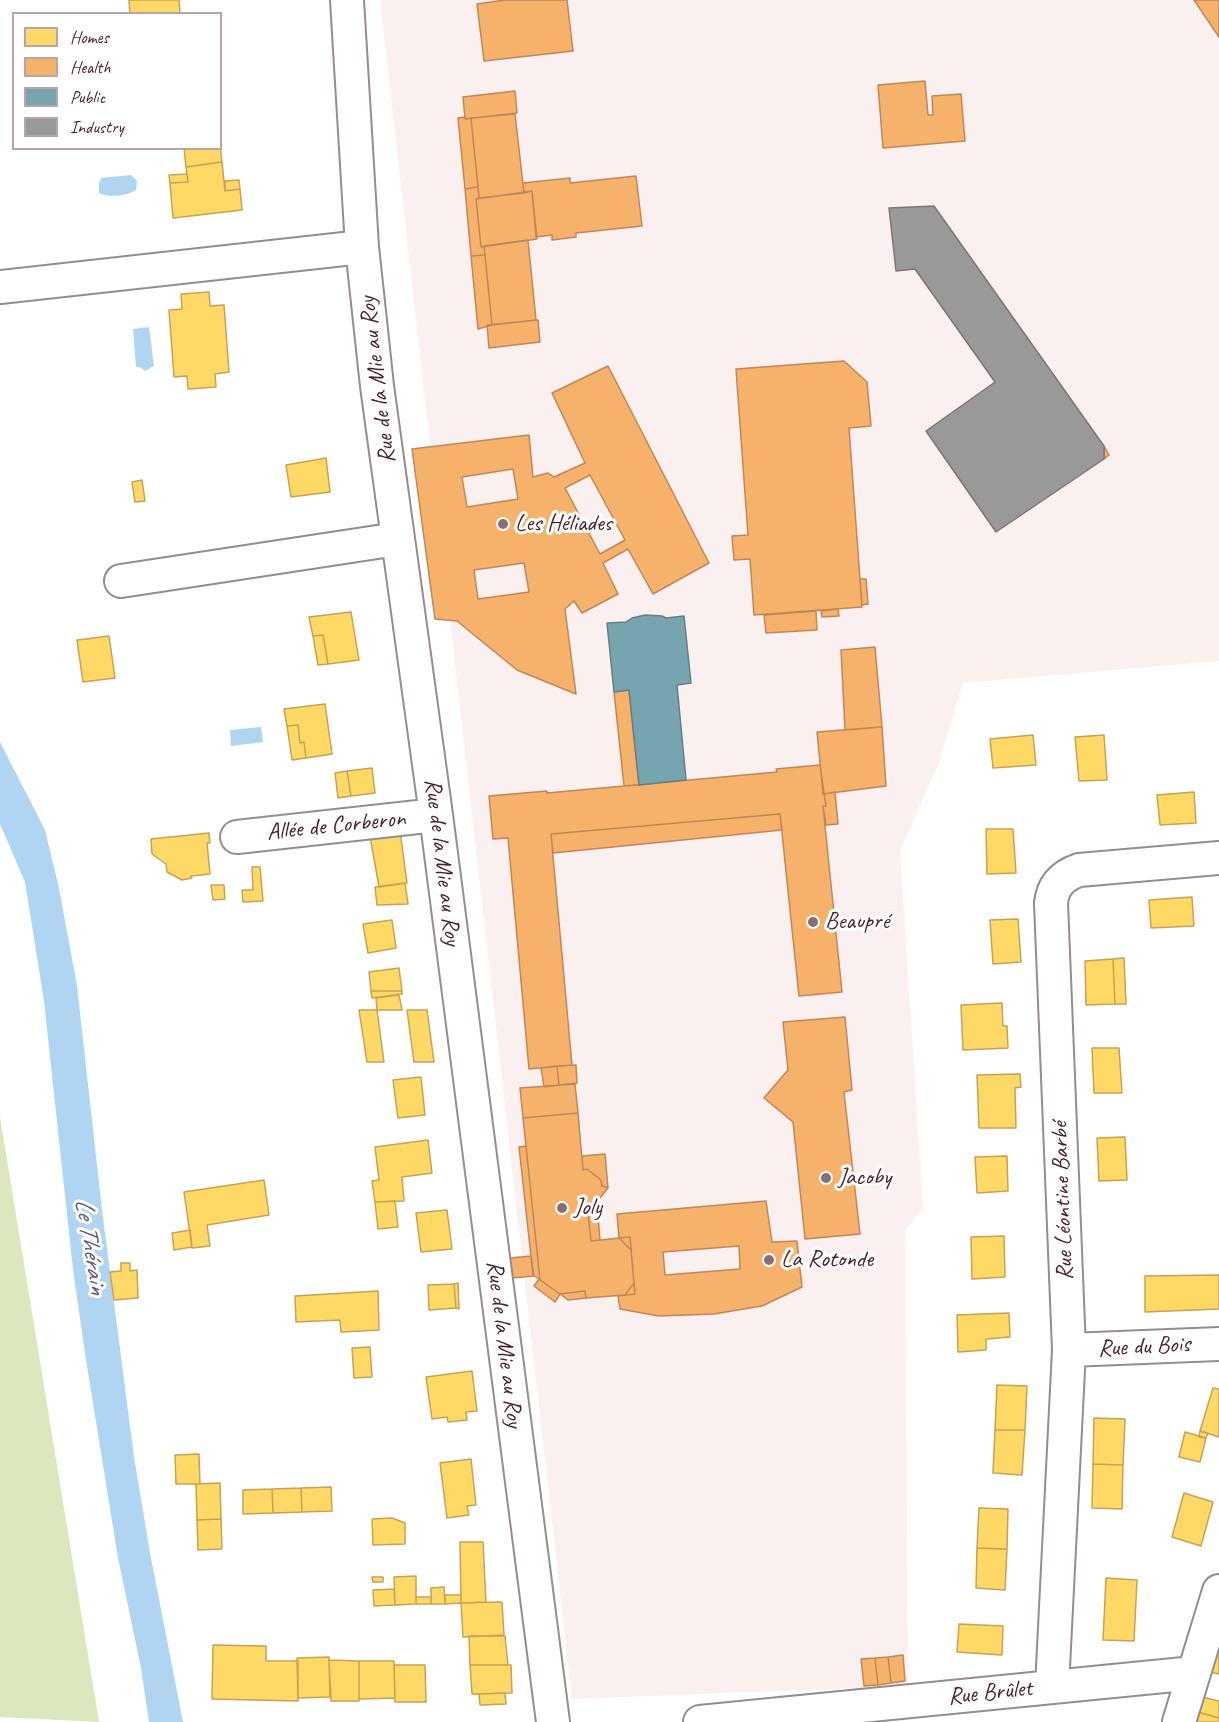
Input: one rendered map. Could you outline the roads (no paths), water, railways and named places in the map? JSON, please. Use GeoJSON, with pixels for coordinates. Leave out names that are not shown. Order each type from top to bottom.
{"type":"FeatureCollection","features":[{"type":"Feature","properties":{"kind":"street","name":"Rue de la Mie au Roy"},"geometry":{"type":"LineString","coordinates":[[347,0],[362,247],[377,386],[436,815],[553,1722]]}},
{"type":"Feature","properties":{"kind":"street"},"geometry":{"type":"LineString","coordinates":[[0,287],[362,247]]}},
{"type":"Feature","properties":{"kind":"street"},"geometry":{"type":"LineString","coordinates":[[121,581],[397,539]]}},
{"type":"Feature","properties":{"kind":"street","name":"Allée de Corberon"},"geometry":{"type":"LineString","coordinates":[[237,837],[436,815]]}},
{"type":"Feature","properties":{"kind":"street","name":"Rue Léontine Barbé"},"geometry":{"type":"LineString","coordinates":[[1052,1687],[1069,1350],[1052,895],[1056,885],[1062,879],[1079,870],[1219,858]]}},
{"type":"Feature","properties":{"kind":"street","name":"Rue du Bois"},"geometry":{"type":"LineString","coordinates":[[1069,1350],[1219,1344]]}},
{"type":"Feature","properties":{"kind":"street"},"geometry":{"type":"LineString","coordinates":[[1179,1722],[1219,1591]]}},
{"type":"Feature","properties":{"kind":"street","name":"Rue Brûlet"},"geometry":{"type":"LineString","coordinates":[[700,1722],[1194,1673]]}},
{"type":"Feature","properties":{"kind":"water"},"geometry":{"type":"Polygon","coordinates":[[[131,175],[137,181],[136,190],[118,196],[99,193],[101,178],[131,175]]]}},
{"type":"Feature","properties":{"kind":"water"},"geometry":{"type":"Polygon","coordinates":[[[149,327],[154,366],[145,371],[136,367],[133,329],[149,327]]]}},
{"type":"Feature","properties":{"kind":"water"},"geometry":{"type":"Polygon","coordinates":[[[261,727],[263,742],[231,746],[230,730],[261,727]]]}},
{"type":"Feature","properties":{"kind":"water","name":"Le Thérain"},"geometry":{"type":"Polygon","coordinates":[[[0,742],[45,830],[59,888],[77,986],[102,1210],[134,1457],[183,1722],[149,1722],[141,1668],[118,1558],[73,1270],[44,1001],[25,882],[0,824],[0,742]]]}},
{"type":"Feature","properties":{"kind":"place","name":"Les Héliades"},"geometry":{"type":"Point","coordinates":[503,524]}},
{"type":"Feature","properties":{"kind":"place","name":"Beaupré"},"geometry":{"type":"Point","coordinates":[813,922]}},
{"type":"Feature","properties":{"kind":"place","name":"Jacoby"},"geometry":{"type":"Point","coordinates":[826,1178]}},
{"type":"Feature","properties":{"kind":"place","name":"Joly"},"geometry":{"type":"Point","coordinates":[562,1208]}},
{"type":"Feature","properties":{"kind":"place","name":"La Rotonde"},"geometry":{"type":"Point","coordinates":[769,1260]}}]}
